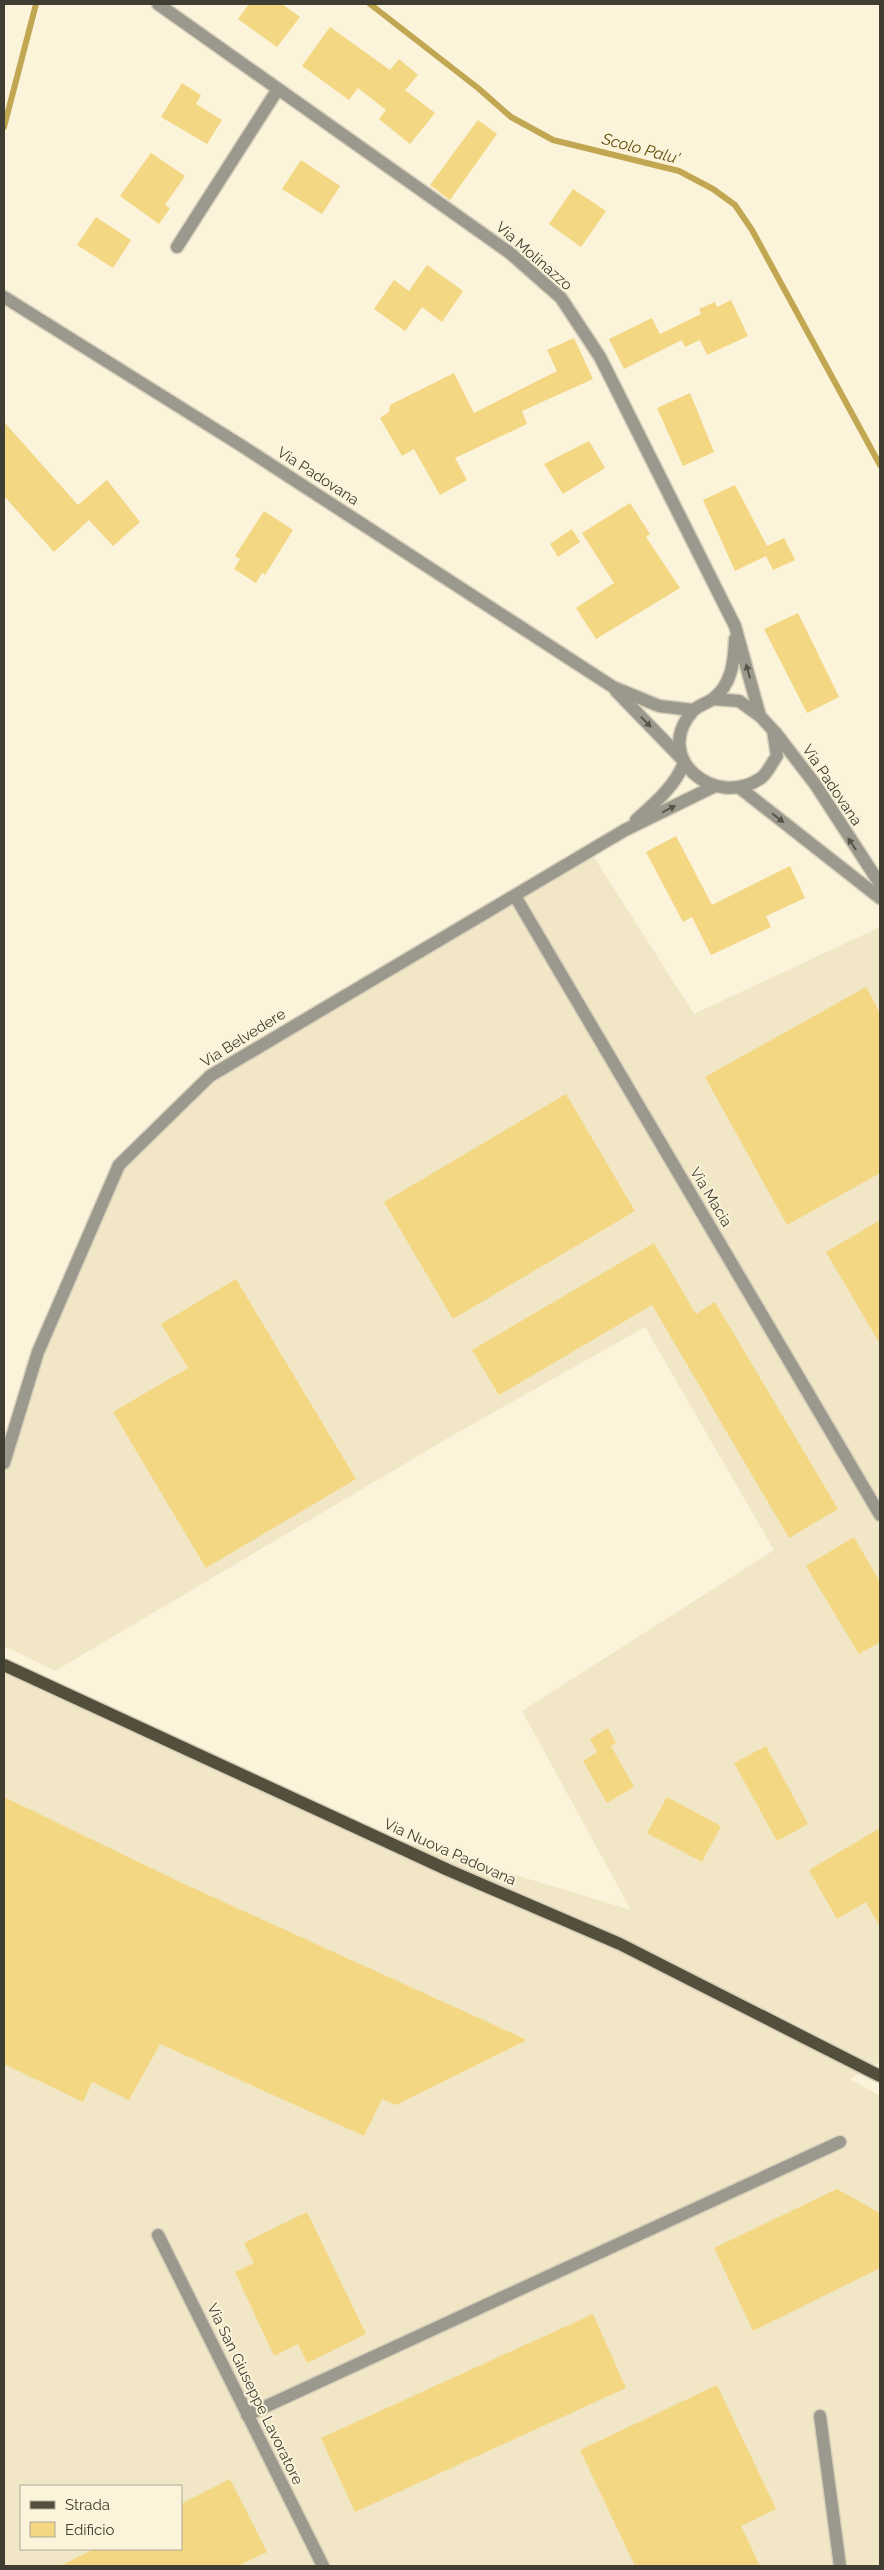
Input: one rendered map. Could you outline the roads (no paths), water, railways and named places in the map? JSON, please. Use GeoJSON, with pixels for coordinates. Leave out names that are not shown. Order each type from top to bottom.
{"type":"FeatureCollection","features":[{"type":"Feature","properties":{"kind":"main road","name":"Via Nuova Padovana"},"geometry":{"type":"LineString","coordinates":[[4,1666],[448,1870],[620,1944],[880,2076]]}},
{"type":"Feature","properties":{"kind":"street","name":"Via Molinazzo"},"geometry":{"type":"LineString","coordinates":[[158,4],[510,253],[561,298],[600,357],[735,626],[760,716]]}},
{"type":"Feature","properties":{"kind":"street"},"geometry":{"type":"LineString","coordinates":[[178,247],[278,89]]}},
{"type":"Feature","properties":{"kind":"street","name":"Via Padovana"},"geometry":{"type":"LineString","coordinates":[[4,297],[242,446],[613,687],[659,706],[693,710]]}},
{"type":"Feature","properties":{"kind":"street"},"geometry":{"type":"LineString","coordinates":[[684,762],[679,746],[680,734],[693,710],[721,693],[734,668],[735,626]]}},
{"type":"Feature","properties":{"kind":"street","name":"Via Padovana"},"geometry":{"type":"LineString","coordinates":[[613,687],[697,777],[715,786],[727,789],[740,788],[762,777],[777,756],[773,730]]}},
{"type":"Feature","properties":{"kind":"street","name":"Via Padovana"},"geometry":{"type":"LineString","coordinates":[[713,699],[739,701],[760,716],[773,730],[815,784],[880,884]]}},
{"type":"Feature","properties":{"kind":"street","name":"Via Belvedere"},"geometry":{"type":"LineString","coordinates":[[625,830],[661,797],[681,770],[684,762]]}},
{"type":"Feature","properties":{"kind":"street","name":"Via Belvedere"},"geometry":{"type":"LineString","coordinates":[[4,1463],[38,1352],[119,1165],[210,1076],[625,830],[715,786]]}},
{"type":"Feature","properties":{"kind":"street"},"geometry":{"type":"LineString","coordinates":[[740,788],[880,898]]}},
{"type":"Feature","properties":{"kind":"street","name":"Via Macia"},"geometry":{"type":"LineString","coordinates":[[515,896],[880,1515]]}},
{"type":"Feature","properties":{"kind":"street"},"geometry":{"type":"LineString","coordinates":[[247,2415],[840,2142]]}},
{"type":"Feature","properties":{"kind":"street","name":"Via San Giuseppe Lavoratore"},"geometry":{"type":"LineString","coordinates":[[158,2235],[323,2566]]}},
{"type":"Feature","properties":{"kind":"street"},"geometry":{"type":"LineString","coordinates":[[820,2416],[840,2566]]}},
{"type":"Feature","properties":{"kind":"waterway"},"geometry":{"type":"LineString","coordinates":[[4,127],[36,4]]}},
{"type":"Feature","properties":{"kind":"waterway","name":"Scolo Palu'"},"geometry":{"type":"LineString","coordinates":[[370,4],[478,88],[511,117],[553,140],[679,171],[713,189],[735,205],[752,230],[880,465]]}}]}
